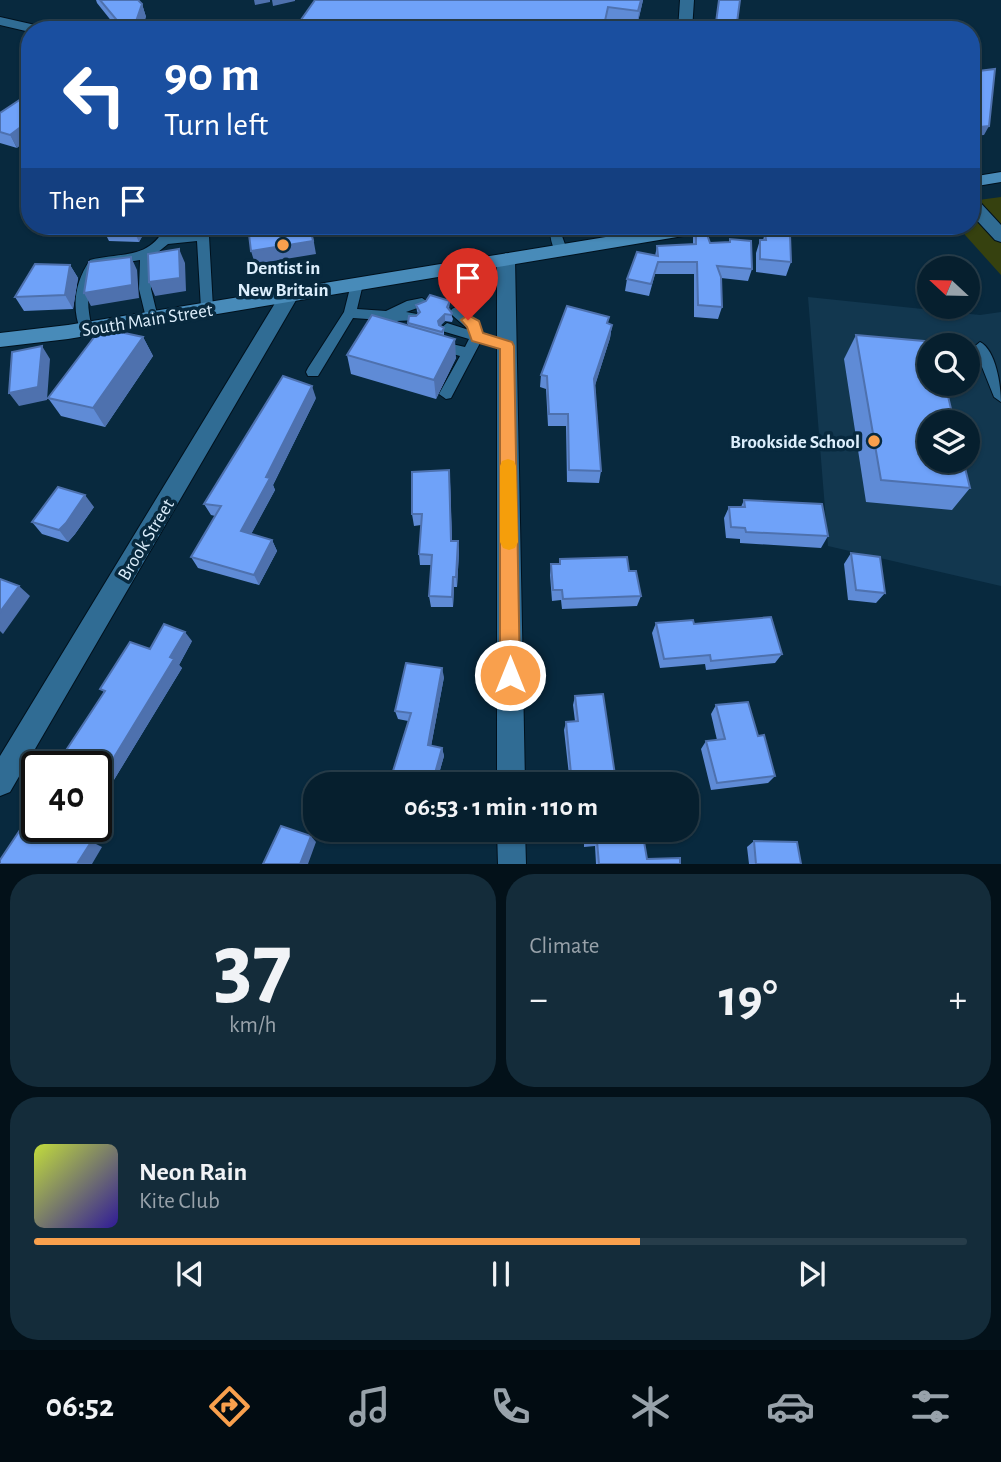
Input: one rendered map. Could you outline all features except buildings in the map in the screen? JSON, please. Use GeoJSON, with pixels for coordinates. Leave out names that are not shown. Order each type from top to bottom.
{"type":"FeatureCollection","features":[{"type":"Feature","properties":{"kind":"main road"},"geometry":{"type":"LineString","coordinates":[[980,180],[1001,177]]}},
{"type":"Feature","properties":{"kind":"main road","name":"South Main Street"},"geometry":{"type":"LineString","coordinates":[[0,340],[86,329],[561,250],[636,235]]}},
{"type":"Feature","properties":{"kind":"street"},"geometry":{"type":"LineString","coordinates":[[686,21],[687,0]]}},
{"type":"Feature","properties":{"kind":"street"},"geometry":{"type":"LineString","coordinates":[[0,21],[21,26]]}},
{"type":"Feature","properties":{"kind":"street"},"geometry":{"type":"LineString","coordinates":[[980,213],[1001,236]]}},
{"type":"Feature","properties":{"kind":"street"},"geometry":{"type":"LineString","coordinates":[[506,259],[511,772]]}},
{"type":"Feature","properties":{"kind":"street","name":"Brook Street"},"geometry":{"type":"LineString","coordinates":[[0,782],[290,295]]}},
{"type":"Feature","properties":{"kind":"street"},"geometry":{"type":"LineString","coordinates":[[511,842],[512,863]]}},
{"type":"Feature","properties":{"kind":"lane"},"geometry":{"type":"LineString","coordinates":[[86,329],[79,306],[85,274],[94,263],[146,255],[165,240],[167,235]]}},
{"type":"Feature","properties":{"kind":"lane"},"geometry":{"type":"LineString","coordinates":[[556,235],[561,250]]}},
{"type":"Feature","properties":{"kind":"lane"},"geometry":{"type":"LineString","coordinates":[[165,240],[203,236],[207,308]]}},
{"type":"Feature","properties":{"kind":"lane"},"geometry":{"type":"LineString","coordinates":[[146,255],[145,289],[152,318]]}},
{"type":"Feature","properties":{"kind":"lane"},"geometry":{"type":"LineString","coordinates":[[313,372],[350,313],[356,284]]}},
{"type":"Feature","properties":{"kind":"lane"},"geometry":{"type":"LineString","coordinates":[[386,316],[411,304],[422,302]]}},
{"type":"Feature","properties":{"kind":"lane"},"geometry":{"type":"LineString","coordinates":[[446,394],[477,337],[474,325],[456,312]]}},
{"type":"Feature","properties":{"kind":"lane"},"geometry":{"type":"LineString","coordinates":[[350,313],[414,317]]}},
{"type":"Feature","properties":{"kind":"lane"},"geometry":{"type":"LineString","coordinates":[[386,316],[396,330],[421,341],[468,353]]}},
{"type":"Feature","properties":{"kind":"lane"},"geometry":{"type":"LineString","coordinates":[[447,328],[507,346]]}},
{"type":"Feature","properties":{"kind":"lane"},"geometry":{"type":"LineString","coordinates":[[980,347],[1001,397]]}},
{"type":"Feature","properties":{"kind":"shaded area","name":"Brookside School"},"geometry":{"type":"Polygon","coordinates":[[[808,297],[917,308],[917,319],[980,319],[980,315],[1001,312],[1001,586],[828,546],[808,297]]]}},
{"type":"Feature","properties":{"kind":"green space"},"geometry":{"type":"Polygon","coordinates":[[[1001,197],[1001,275],[965,235],[980,235],[980,200],[1001,197]]]}},
{"type":"Feature","properties":{"kind":"slow traffic"},"geometry":{"type":"LineString","coordinates":[[508,466],[509,542]]}},
{"type":"Feature","properties":{"kind":"place","name":"Dentist in New Britain"},"geometry":{"type":"Point","coordinates":[283,245]}},
{"type":"Feature","properties":{"kind":"place","name":"Brookside School"},"geometry":{"type":"Point","coordinates":[874,441]}},
{"type":"Feature","properties":{"kind":"route"},"geometry":{"type":"LineString","coordinates":[[468,320],[474,325],[477,337],[507,346],[510,675]]}}]}
